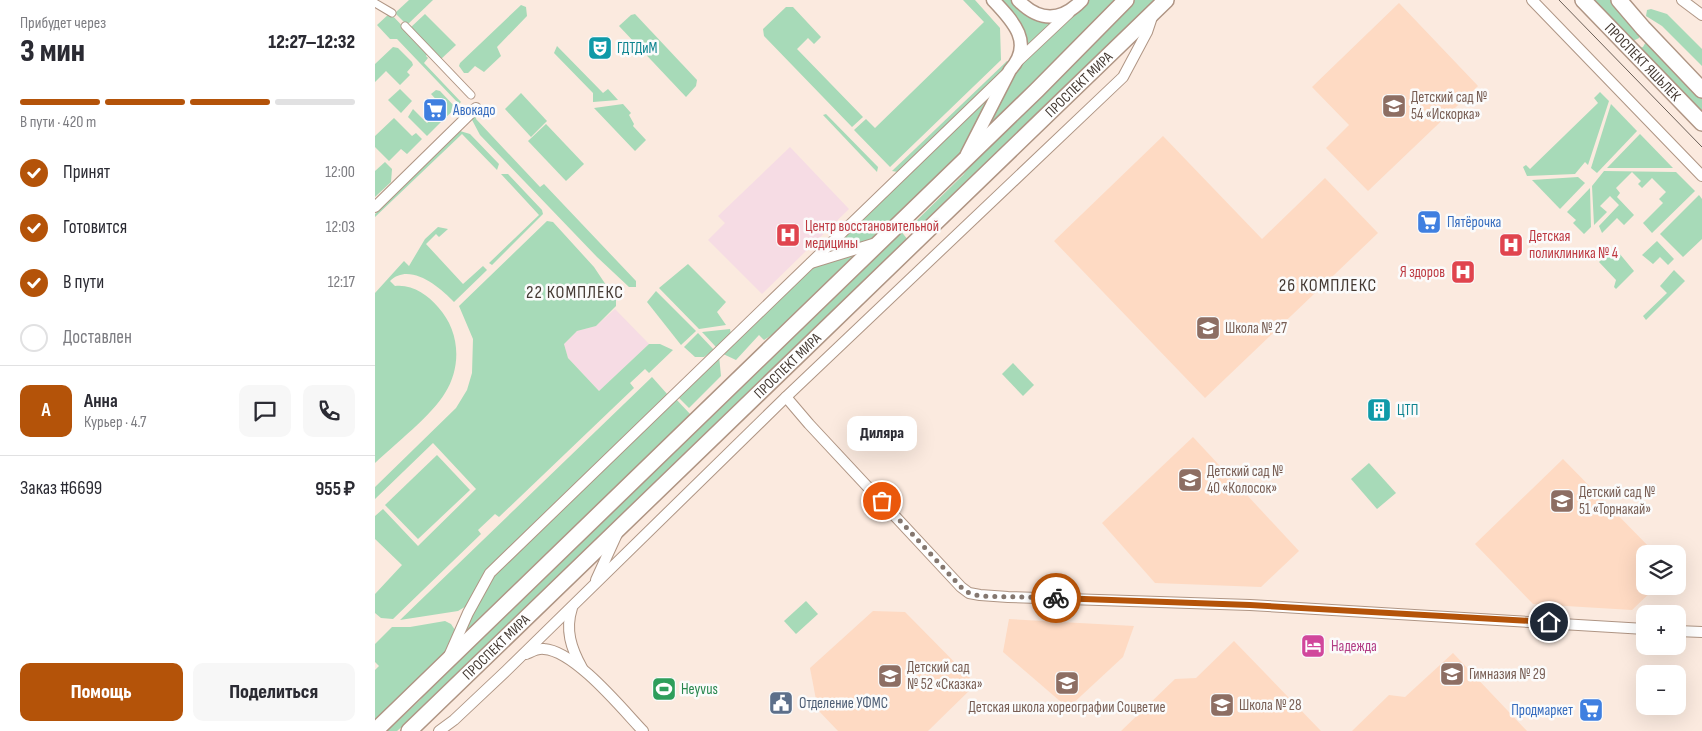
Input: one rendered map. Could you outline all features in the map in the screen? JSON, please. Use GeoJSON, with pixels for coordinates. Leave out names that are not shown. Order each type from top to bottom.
{"type":"FeatureCollection","features":[{"type":"Feature","properties":{"kind":"main road","name":"ПРОСПЕКТ МИРА"},"geometry":{"type":"LineString","coordinates":[[375,731],[447,659],[880,242],[1126,0]]}},
{"type":"Feature","properties":{"kind":"main road","name":"ПРОСПЕКТ МИРА"},"geometry":{"type":"LineString","coordinates":[[409,731],[621,524],[1166,0]]}},
{"type":"Feature","properties":{"kind":"main road","name":"ПРОСПЕКТ ЯШЬЛЕК"},"geometry":{"type":"LineString","coordinates":[[1583,0],[1702,123]]}},
{"type":"Feature","properties":{"kind":"main road","name":"ПРОСПЕКТ ЯШЬЛЕК"},"geometry":{"type":"LineString","coordinates":[[1619,0],[1702,90]]}},
{"type":"Feature","properties":{"kind":"main road"},"geometry":{"type":"LineString","coordinates":[[1624,43],[1638,44],[1644,36],[1643,28]]}},
{"type":"Feature","properties":{"kind":"main road"},"geometry":{"type":"LineString","coordinates":[[906,216],[904,224],[907,232],[915,235],[922,234]]}},
{"type":"Feature","properties":{"kind":"street"},"geometry":{"type":"LineString","coordinates":[[965,159],[1014,65],[1020,40],[1015,25],[993,0]]}},
{"type":"Feature","properties":{"kind":"street"},"geometry":{"type":"LineString","coordinates":[[1017,0],[1036,14],[1048,17],[1062,16],[1078,4]]}},
{"type":"Feature","properties":{"kind":"street"},"geometry":{"type":"LineString","coordinates":[[1531,0],[1702,176]]}},
{"type":"Feature","properties":{"kind":"street"},"geometry":{"type":"LineString","coordinates":[[1682,0],[1702,15]]}},
{"type":"Feature","properties":{"kind":"street"},"geometry":{"type":"LineString","coordinates":[[375,3],[392,13]]}},
{"type":"Feature","properties":{"kind":"street"},"geometry":{"type":"LineString","coordinates":[[447,659],[467,613],[490,573],[1078,4]]}},
{"type":"Feature","properties":{"kind":"street"},"geometry":{"type":"LineString","coordinates":[[439,731],[454,720],[572,608],[786,396],[1123,77],[1147,32],[1153,13]]}},
{"type":"Feature","properties":{"kind":"street"},"geometry":{"type":"LineString","coordinates":[[405,26],[471,95]]}},
{"type":"Feature","properties":{"kind":"street"},"geometry":{"type":"LineString","coordinates":[[375,207],[476,108]]}},
{"type":"Feature","properties":{"kind":"street"},"geometry":{"type":"LineString","coordinates":[[809,263],[880,242]]}},
{"type":"Feature","properties":{"kind":"street"},"geometry":{"type":"LineString","coordinates":[[786,396],[809,424],[961,587],[969,593],[999,596],[1250,605],[1636,627]]}},
{"type":"Feature","properties":{"kind":"street"},"geometry":{"type":"LineString","coordinates":[[594,586],[621,524]]}},
{"type":"Feature","properties":{"kind":"street"},"geometry":{"type":"LineString","coordinates":[[572,608],[568,626],[574,652],[583,668],[643,731]]}},
{"type":"Feature","properties":{"kind":"street"},"geometry":{"type":"LineString","coordinates":[[1686,631],[1702,632]]}},
{"type":"Feature","properties":{"kind":"street"},"geometry":{"type":"LineString","coordinates":[[522,655],[545,649],[563,656],[583,668]]}},
{"type":"Feature","properties":{"kind":"shaded area","name":"Детский сад № 54 «Искорка»"},"geometry":{"type":"Polygon","coordinates":[[[1399,3],[1478,86],[1368,191],[1326,148],[1349,125],[1312,87],[1399,3]]]}},
{"type":"Feature","properties":{"kind":"shaded area","name":"Школа № 27"},"geometry":{"type":"Polygon","coordinates":[[[1163,136],[1262,239],[1325,178],[1378,233],[1205,398],[1054,241],[1163,136]]]}},
{"type":"Feature","properties":{"kind":"shaded area"},"geometry":{"type":"Polygon","coordinates":[[[790,147],[849,209],[762,294],[708,240],[725,223],[718,216],[790,147]]]}},
{"type":"Feature","properties":{"kind":"shaded area"},"geometry":{"type":"Polygon","coordinates":[[[615,309],[649,344],[599,391],[568,358],[564,344],[577,331],[596,326],[615,309]]]}},
{"type":"Feature","properties":{"kind":"shaded area","name":"Детский сад № 40 «Колосок»"},"geometry":{"type":"Polygon","coordinates":[[[1193,437],[1299,551],[1261,587],[1155,583],[1102,523],[1193,437]]]}},
{"type":"Feature","properties":{"kind":"shaded area","name":"Детский сад № 51 «Торнакай»"},"geometry":{"type":"Polygon","coordinates":[[[1563,459],[1647,545],[1636,545],[1636,595],[1648,595],[1632,610],[1533,604],[1475,544],[1563,459]]]}},
{"type":"Feature","properties":{"kind":"shaded area","name":"Детский сад № 52 «Сказка»"},"geometry":{"type":"Polygon","coordinates":[[[873,611],[905,612],[976,684],[928,731],[838,731],[818,710],[810,668],[873,611]]]}},
{"type":"Feature","properties":{"kind":"shaded area","name":"Детская школа хореографии Соцветие"},"geometry":{"type":"Polygon","coordinates":[[[1009,619],[1134,626],[1123,657],[1068,708],[1003,652],[1009,619]]]}},
{"type":"Feature","properties":{"kind":"shaded area","name":"Школа № 28"},"geometry":{"type":"Polygon","coordinates":[[[1234,641],[1321,731],[1121,731],[1175,679],[1196,678],[1234,641]]]}},
{"type":"Feature","properties":{"kind":"shaded area","name":"Гимназия № 29"},"geometry":{"type":"Polygon","coordinates":[[[1453,653],[1527,731],[1352,731],[1389,695],[1405,697],[1453,653]]]}},
{"type":"Feature","properties":{"kind":"green space"},"geometry":{"type":"Polygon","coordinates":[[[409,0],[433,0],[407,25],[395,13],[409,0]]]}},
{"type":"Feature","properties":{"kind":"green space"},"geometry":{"type":"Polygon","coordinates":[[[963,0],[975,0],[1000,28],[1001,60],[890,167],[854,130],[866,119],[875,128],[984,22],[963,0]]]}},
{"type":"Feature","properties":{"kind":"green space"},"geometry":{"type":"Polygon","coordinates":[[[999,0],[1011,0],[1021,10],[1056,22],[1025,51],[999,0]]]}},
{"type":"Feature","properties":{"kind":"green space"},"geometry":{"type":"Polygon","coordinates":[[[1087,0],[1119,0],[984,132],[1014,71],[1087,0]]]}},
{"type":"Feature","properties":{"kind":"green space"},"geometry":{"type":"Polygon","coordinates":[[[1135,0],[1156,0],[917,231],[911,230],[911,226],[963,175],[985,147],[1135,0]]]}},
{"type":"Feature","properties":{"kind":"green space"},"geometry":{"type":"Polygon","coordinates":[[[1592,0],[1610,0],[1639,32],[1639,38],[1633,41],[1592,0]]]}},
{"type":"Feature","properties":{"kind":"green space"},"geometry":{"type":"Polygon","coordinates":[[[521,5],[526,7],[527,16],[497,47],[501,56],[484,72],[475,66],[468,73],[464,73],[459,66],[460,63],[521,5]]]}},
{"type":"Feature","properties":{"kind":"green space"},"geometry":{"type":"Polygon","coordinates":[[[786,7],[793,7],[821,37],[814,44],[808,38],[797,49],[863,117],[852,127],[764,36],[763,29],[786,7]]]}},
{"type":"Feature","properties":{"kind":"green space"},"geometry":{"type":"Polygon","coordinates":[[[1651,9],[1667,14],[1702,49],[1702,66],[1662,26],[1646,16],[1647,10],[1651,9]]]}},
{"type":"Feature","properties":{"kind":"green space"},"geometry":{"type":"Polygon","coordinates":[[[390,13],[428,53],[426,56],[428,58],[424,63],[461,102],[459,104],[397,39],[390,39],[377,25],[390,13]]]}},
{"type":"Feature","properties":{"kind":"green space"},"geometry":{"type":"Polygon","coordinates":[[[425,14],[456,45],[440,60],[410,28],[425,14]]]}},
{"type":"Feature","properties":{"kind":"green space"},"geometry":{"type":"Polygon","coordinates":[[[635,14],[697,80],[696,86],[686,97],[619,26],[631,15],[635,14]]]}},
{"type":"Feature","properties":{"kind":"green space"},"geometry":{"type":"Polygon","coordinates":[[[1647,40],[1702,97],[1702,115],[1637,49],[1643,47],[1647,40]]]}},
{"type":"Feature","properties":{"kind":"green space"},"geometry":{"type":"Polygon","coordinates":[[[557,46],[603,93],[608,89],[618,100],[593,102],[593,93],[554,53],[557,46]]]}},
{"type":"Feature","properties":{"kind":"green space"},"geometry":{"type":"Polygon","coordinates":[[[393,47],[398,48],[412,62],[413,65],[407,72],[410,75],[400,85],[386,71],[375,82],[375,64],[393,47]]]}},
{"type":"Feature","properties":{"kind":"green space"},"geometry":{"type":"Polygon","coordinates":[[[1007,61],[1010,64],[898,172],[892,171],[1007,61]]]}},
{"type":"Feature","properties":{"kind":"green space"},"geometry":{"type":"Polygon","coordinates":[[[996,88],[967,148],[872,240],[831,252],[831,248],[996,88]]]}},
{"type":"Feature","properties":{"kind":"green space"},"geometry":{"type":"Polygon","coordinates":[[[400,89],[412,101],[401,113],[388,100],[400,89]]]}},
{"type":"Feature","properties":{"kind":"green space"},"geometry":{"type":"Polygon","coordinates":[[[436,90],[440,91],[456,108],[445,118],[439,112],[443,107],[431,94],[436,90]]]}},
{"type":"Feature","properties":{"kind":"green space"},"geometry":{"type":"Polygon","coordinates":[[[1600,92],[1609,101],[1588,165],[1585,162],[1575,174],[1527,176],[1523,167],[1526,165],[1530,169],[1598,103],[1594,98],[1600,92]]]}},
{"type":"Feature","properties":{"kind":"green space"},"geometry":{"type":"Polygon","coordinates":[[[521,93],[547,121],[531,137],[505,109],[521,93]]]}},
{"type":"Feature","properties":{"kind":"green space"},"geometry":{"type":"Polygon","coordinates":[[[623,104],[631,113],[629,115],[634,124],[633,126],[646,140],[635,151],[594,108],[623,104]]]}},
{"type":"Feature","properties":{"kind":"green space"},"geometry":{"type":"Polygon","coordinates":[[[1611,104],[1637,131],[1597,173],[1591,168],[1611,104]]]}},
{"type":"Feature","properties":{"kind":"green space"},"geometry":{"type":"Polygon","coordinates":[[[413,109],[427,123],[437,114],[443,120],[427,136],[408,117],[413,109]]]}},
{"type":"Feature","properties":{"kind":"green space"},"geometry":{"type":"Polygon","coordinates":[[[477,113],[476,119],[540,187],[544,184],[636,281],[636,287],[629,287],[597,257],[480,135],[471,118],[477,113]]]}},
{"type":"Feature","properties":{"kind":"green space"},"geometry":{"type":"Polygon","coordinates":[[[826,114],[878,167],[877,172],[823,115],[826,114]]]}},
{"type":"Feature","properties":{"kind":"green space"},"geometry":{"type":"Polygon","coordinates":[[[394,118],[412,136],[416,133],[422,139],[407,154],[401,149],[389,161],[375,147],[375,136],[394,118]]]}},
{"type":"Feature","properties":{"kind":"green space"},"geometry":{"type":"Polygon","coordinates":[[[546,124],[584,164],[566,181],[528,141],[546,124]]]}},
{"type":"Feature","properties":{"kind":"green space"},"geometry":{"type":"Polygon","coordinates":[[[460,131],[470,134],[499,164],[497,170],[462,134],[375,217],[375,214],[460,131]]]}},
{"type":"Feature","properties":{"kind":"green space"},"geometry":{"type":"Polygon","coordinates":[[[1640,134],[1673,168],[1607,168],[1640,134]]]}},
{"type":"Feature","properties":{"kind":"green space"},"geometry":{"type":"Polygon","coordinates":[[[385,162],[392,169],[391,182],[375,197],[375,171],[385,162]]]}},
{"type":"Feature","properties":{"kind":"green space"},"geometry":{"type":"Polygon","coordinates":[[[1604,171],[1676,172],[1695,191],[1652,233],[1643,223],[1663,203],[1659,199],[1666,192],[1652,178],[1642,188],[1638,184],[1641,181],[1632,172],[1616,188],[1620,193],[1617,197],[1634,215],[1624,225],[1617,218],[1602,233],[1599,226],[1619,205],[1610,196],[1600,206],[1607,212],[1594,225],[1592,186],[1604,171]]]}},
{"type":"Feature","properties":{"kind":"green space"},"geometry":{"type":"Polygon","coordinates":[[[501,174],[508,174],[542,210],[543,214],[492,265],[489,263],[539,215],[501,174]]]}},
{"type":"Feature","properties":{"kind":"green space"},"geometry":{"type":"Polygon","coordinates":[[[1578,177],[1585,183],[1560,209],[1532,180],[1578,177]]]}},
{"type":"Feature","properties":{"kind":"green space"},"geometry":{"type":"Polygon","coordinates":[[[1590,188],[1591,227],[1584,234],[1573,223],[1576,220],[1567,212],[1590,188]]]}},
{"type":"Feature","properties":{"kind":"green space"},"geometry":{"type":"Polygon","coordinates":[[[1699,195],[1702,199],[1702,239],[1683,257],[1660,234],[1699,195]]]}},
{"type":"Feature","properties":{"kind":"green space"},"geometry":{"type":"Polygon","coordinates":[[[547,221],[553,222],[594,267],[616,300],[616,306],[596,326],[577,331],[564,344],[568,358],[599,391],[649,344],[660,344],[673,350],[649,373],[645,369],[630,383],[634,388],[499,517],[495,514],[478,530],[481,534],[393,619],[381,618],[375,613],[375,594],[402,565],[375,539],[375,516],[383,509],[418,546],[476,489],[433,443],[375,499],[375,487],[456,408],[467,390],[472,373],[473,339],[459,306],[547,221]]]}},
{"type":"Feature","properties":{"kind":"green space"},"geometry":{"type":"Polygon","coordinates":[[[438,227],[448,229],[439,237],[436,234],[426,244],[463,284],[483,266],[487,270],[454,302],[432,283],[415,275],[406,274],[390,281],[395,286],[419,291],[438,307],[451,327],[456,349],[456,360],[450,383],[432,410],[375,463],[375,293],[404,261],[409,266],[425,239],[438,227]]]}},
{"type":"Feature","properties":{"kind":"green space"},"geometry":{"type":"Polygon","coordinates":[[[900,230],[908,240],[431,701],[397,731],[387,731],[420,700],[440,674],[900,230]]]}},
{"type":"Feature","properties":{"kind":"green space"},"geometry":{"type":"Polygon","coordinates":[[[1657,241],[1674,259],[1668,265],[1660,257],[1653,264],[1642,255],[1657,241]]]}},
{"type":"Feature","properties":{"kind":"green space"},"geometry":{"type":"Polygon","coordinates":[[[1614,247],[1634,271],[1616,289],[1614,287],[1616,280],[1599,262],[1614,247]]]}},
{"type":"Feature","properties":{"kind":"green space"},"geometry":{"type":"Polygon","coordinates":[[[859,252],[778,331],[764,340],[759,335],[736,360],[721,353],[811,266],[859,252]]]}},
{"type":"Feature","properties":{"kind":"green space"},"geometry":{"type":"Polygon","coordinates":[[[688,264],[726,302],[717,312],[726,325],[699,329],[659,288],[688,264]]]}},
{"type":"Feature","properties":{"kind":"green space"},"geometry":{"type":"Polygon","coordinates":[[[1674,270],[1685,281],[1646,320],[1643,316],[1667,293],[1660,286],[1674,270]]]}},
{"type":"Feature","properties":{"kind":"green space"},"geometry":{"type":"Polygon","coordinates":[[[656,291],[696,331],[681,345],[647,302],[656,291]]]}},
{"type":"Feature","properties":{"kind":"green space"},"geometry":{"type":"Polygon","coordinates":[[[730,329],[731,334],[716,347],[702,332],[730,329]]]}},
{"type":"Feature","properties":{"kind":"green space"},"geometry":{"type":"Polygon","coordinates":[[[698,333],[714,350],[704,357],[695,357],[684,347],[698,333]]]}},
{"type":"Feature","properties":{"kind":"green space"},"geometry":{"type":"Polygon","coordinates":[[[719,356],[721,376],[689,408],[677,396],[719,356]]]}},
{"type":"Feature","properties":{"kind":"green space"},"geometry":{"type":"Polygon","coordinates":[[[1013,363],[1034,385],[1023,396],[1002,374],[1013,363]]]}},
{"type":"Feature","properties":{"kind":"green space"},"geometry":{"type":"Polygon","coordinates":[[[652,377],[668,395],[487,571],[468,605],[458,611],[400,620],[652,377]]]}},
{"type":"Feature","properties":{"kind":"green space"},"geometry":{"type":"Polygon","coordinates":[[[675,398],[691,415],[461,637],[488,580],[675,398]]]}},
{"type":"Feature","properties":{"kind":"green space"},"geometry":{"type":"Polygon","coordinates":[[[437,455],[470,490],[418,539],[385,505],[437,455]]]}},
{"type":"Feature","properties":{"kind":"green space"},"geometry":{"type":"Polygon","coordinates":[[[1369,463],[1396,493],[1377,509],[1351,479],[1369,463]]]}},
{"type":"Feature","properties":{"kind":"green space"},"geometry":{"type":"Polygon","coordinates":[[[806,601],[818,614],[796,634],[784,621],[806,601]]]}},
{"type":"Feature","properties":{"kind":"green space"},"geometry":{"type":"Polygon","coordinates":[[[445,621],[451,624],[455,630],[445,653],[375,720],[375,670],[379,666],[375,662],[375,644],[392,627],[410,627],[445,621]]]}},
{"type":"Feature","properties":{"kind":"tram line"},"geometry":{"type":"LineString","coordinates":[[1559,0],[1702,147]]}},
{"type":"Feature","properties":{"kind":"way so far"},"geometry":{"type":"LineString","coordinates":[[882,501],[961,587],[969,593],[980,596],[1056,598]]}},
{"type":"Feature","properties":{"kind":"place","name":"ГДТДиМ"},"geometry":{"type":"Point","coordinates":[600,48]}},
{"type":"Feature","properties":{"kind":"place","name":"Детский сад № 54 «Искорка»"},"geometry":{"type":"Point","coordinates":[1394,106]}},
{"type":"Feature","properties":{"kind":"place","name":"Авокадо"},"geometry":{"type":"Point","coordinates":[435,110]}},
{"type":"Feature","properties":{"kind":"place","name":"Пятёрочка"},"geometry":{"type":"Point","coordinates":[1429,222]}},
{"type":"Feature","properties":{"kind":"place","name":"Центр восстановительной медицины"},"geometry":{"type":"Point","coordinates":[788,235]}},
{"type":"Feature","properties":{"kind":"place","name":"Детская поликлиника № 4"},"geometry":{"type":"Point","coordinates":[1511,245]}},
{"type":"Feature","properties":{"kind":"place","name":"Я здоров"},"geometry":{"type":"Point","coordinates":[1463,272]}},
{"type":"Feature","properties":{"kind":"place","name":"Школа № 27"},"geometry":{"type":"Point","coordinates":[1208,328]}},
{"type":"Feature","properties":{"kind":"place","name":"ЦТП"},"geometry":{"type":"Point","coordinates":[1379,410]}},
{"type":"Feature","properties":{"kind":"place","name":"Детский сад № 40 «Колосок»"},"geometry":{"type":"Point","coordinates":[1190,480]}},
{"type":"Feature","properties":{"kind":"place","name":"Диляра"},"geometry":{"type":"Point","coordinates":[882,501]}},
{"type":"Feature","properties":{"kind":"place","name":"Детский сад № 51 «Торнакай»"},"geometry":{"type":"Point","coordinates":[1562,501]}},
{"type":"Feature","properties":{"kind":"place","name":"Надежда"},"geometry":{"type":"Point","coordinates":[1313,646]}},
{"type":"Feature","properties":{"kind":"place","name":"Гимназия № 29"},"geometry":{"type":"Point","coordinates":[1452,674]}},
{"type":"Feature","properties":{"kind":"place","name":"Детский сад № 52 «Сказка»"},"geometry":{"type":"Point","coordinates":[890,676]}},
{"type":"Feature","properties":{"kind":"place","name":"Детская школа хореографии Соцветие"},"geometry":{"type":"Point","coordinates":[1067,683]}},
{"type":"Feature","properties":{"kind":"place","name":"Heyvus"},"geometry":{"type":"Point","coordinates":[664,689]}},
{"type":"Feature","properties":{"kind":"place","name":"Отделение УФМС"},"geometry":{"type":"Point","coordinates":[781,703]}},
{"type":"Feature","properties":{"kind":"place","name":"Школа № 28"},"geometry":{"type":"Point","coordinates":[1222,705]}},
{"type":"Feature","properties":{"kind":"place","name":"Продмаркет"},"geometry":{"type":"Point","coordinates":[1591,710]}},
{"type":"Feature","properties":{"kind":"district","name":"26 КОМПЛЕКС"},"geometry":{"type":"Point","coordinates":[1328,285]}},
{"type":"Feature","properties":{"kind":"district","name":"22 КОМПЛЕКС"},"geometry":{"type":"Point","coordinates":[575,292]}},
{"type":"Feature","properties":{"kind":"route"},"geometry":{"type":"LineString","coordinates":[[1056,598],[1250,605],[1311,610],[1549,622]]}}]}
